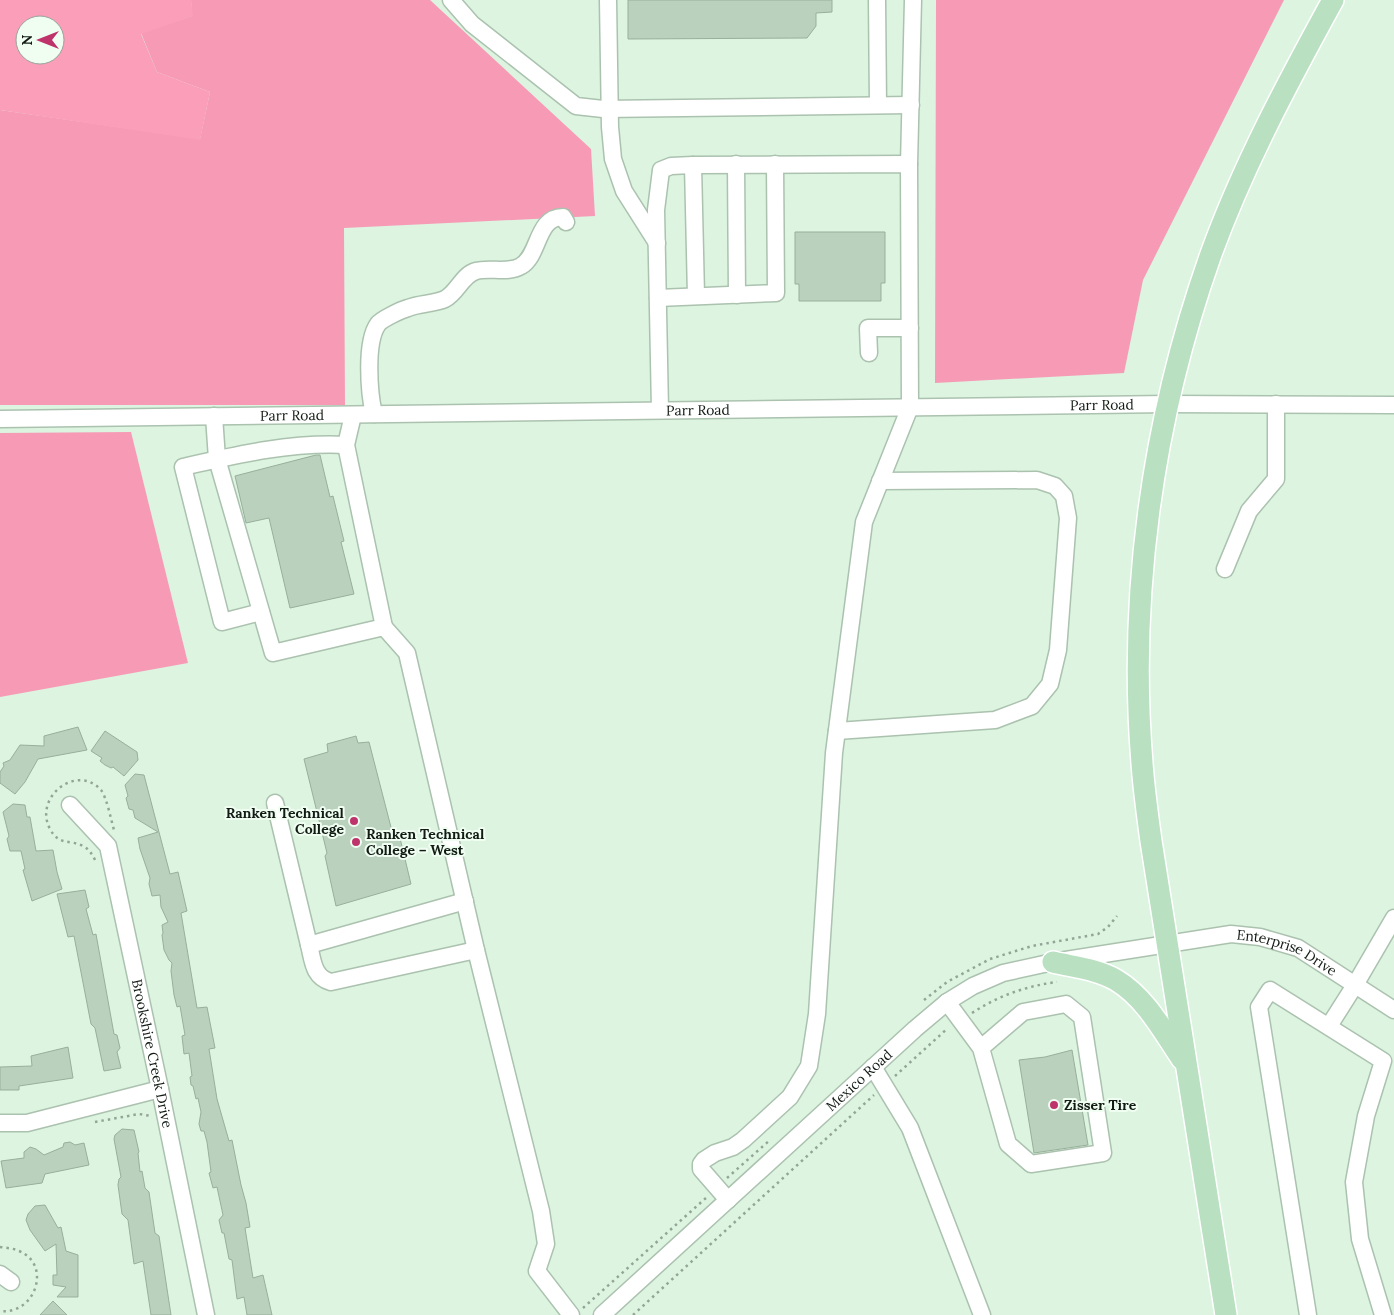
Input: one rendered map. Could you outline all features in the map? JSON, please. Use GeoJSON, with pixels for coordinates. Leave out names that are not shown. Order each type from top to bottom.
{"type":"FeatureCollection","features":[{"type":"Feature","properties":{"kind":"main road"},"geometry":{"type":"LineString","coordinates":[[1226,1315],[1151,840],[1143,774],[1139,670],[1140,621],[1148,522],[1154,476],[1168,404],[1193,310],[1226,217],[1266,128],[1333,0]]}},
{"type":"Feature","properties":{"kind":"main road"},"geometry":{"type":"LineString","coordinates":[[1056,972],[1095,971],[1115,980],[1137,997],[1186,1064]]}},
{"type":"Feature","properties":{"kind":"street"},"geometry":{"type":"LineString","coordinates":[[451,0],[472,24],[576,106],[610,108],[910,104]]}},
{"type":"Feature","properties":{"kind":"street"},"geometry":{"type":"LineString","coordinates":[[608,0],[613,159],[624,191],[656,243]]}},
{"type":"Feature","properties":{"kind":"street"},"geometry":{"type":"LineString","coordinates":[[877,0],[878,105]]}},
{"type":"Feature","properties":{"kind":"street"},"geometry":{"type":"LineString","coordinates":[[728,1200],[701,1169],[701,1164],[716,1153],[733,1147],[765,1121],[790,1097],[809,1066],[817,1014],[837,731],[864,522],[910,407],[909,164],[913,0]]}},
{"type":"Feature","properties":{"kind":"street"},"geometry":{"type":"LineString","coordinates":[[736,164],[737,295]]}},
{"type":"Feature","properties":{"kind":"street"},"geometry":{"type":"LineString","coordinates":[[658,298],[776,293],[775,164]]}},
{"type":"Feature","properties":{"kind":"street"},"geometry":{"type":"LineString","coordinates":[[660,410],[656,210],[661,170],[671,166],[693,165],[909,164]]}},
{"type":"Feature","properties":{"kind":"street"},"geometry":{"type":"LineString","coordinates":[[693,165],[696,296]]}},
{"type":"Feature","properties":{"kind":"street"},"geometry":{"type":"LineString","coordinates":[[374,414],[371,402],[370,348],[373,335],[379,323],[408,307],[439,301],[450,296],[470,274],[482,270],[516,269],[522,266],[534,250],[549,220],[563,217],[566,222]]}},
{"type":"Feature","properties":{"kind":"street"},"geometry":{"type":"LineString","coordinates":[[869,353],[868,328],[910,328]]}},
{"type":"Feature","properties":{"kind":"street","name":"Parr Road"},"geometry":{"type":"LineString","coordinates":[[0,419],[1168,404],[1394,405]]}},
{"type":"Feature","properties":{"kind":"street"},"geometry":{"type":"LineString","coordinates":[[1225,568],[1248,511],[1276,478],[1276,404]]}},
{"type":"Feature","properties":{"kind":"street"},"geometry":{"type":"LineString","coordinates":[[353,415],[346,445],[384,627],[407,653],[476,950],[542,1211],[546,1244],[537,1271],[571,1315]]}},
{"type":"Feature","properties":{"kind":"street"},"geometry":{"type":"LineString","coordinates":[[214,416],[217,459],[273,653],[384,627]]}},
{"type":"Feature","properties":{"kind":"street"},"geometry":{"type":"LineString","coordinates":[[261,612],[222,622],[183,467],[276,448],[322,444],[346,445]]}},
{"type":"Feature","properties":{"kind":"street"},"geometry":{"type":"LineString","coordinates":[[837,731],[994,720],[1032,706],[1050,684],[1058,650],[1068,518],[1064,496],[1055,486],[1037,480],[880,481]]}},
{"type":"Feature","properties":{"kind":"street"},"geometry":{"type":"LineString","coordinates":[[275,803],[309,945],[317,974],[323,980],[331,982],[476,950]]}},
{"type":"Feature","properties":{"kind":"street","name":"Brookshire Creek Drive"},"geometry":{"type":"LineString","coordinates":[[70,805],[108,846],[206,1315]]}},
{"type":"Feature","properties":{"kind":"street"},"geometry":{"type":"LineString","coordinates":[[309,945],[465,902]]}},
{"type":"Feature","properties":{"kind":"street"},"geometry":{"type":"LineString","coordinates":[[1329,1026],[1394,918]]}},
{"type":"Feature","properties":{"kind":"street","name":"Enterprise Drive"},"geometry":{"type":"LineString","coordinates":[[1168,944],[1231,934],[1260,937],[1298,948],[1394,1010]]}},
{"type":"Feature","properties":{"kind":"street","name":"Mexico Road"},"geometry":{"type":"LineString","coordinates":[[602,1315],[873,1067],[948,1002],[973,986],[1003,973],[1056,972],[1168,944]]}},
{"type":"Feature","properties":{"kind":"street"},"geometry":{"type":"LineString","coordinates":[[1308,1315],[1260,1007],[1270,990],[1383,1061],[1366,1116],[1354,1182],[1360,1239],[1383,1315]]}},
{"type":"Feature","properties":{"kind":"street"},"geometry":{"type":"LineString","coordinates":[[948,1002],[981,1048],[1008,1144],[1031,1164],[1103,1153],[1082,1017],[1066,1004],[1023,1012],[981,1048]]}},
{"type":"Feature","properties":{"kind":"street"},"geometry":{"type":"LineString","coordinates":[[873,1067],[910,1128],[982,1315]]}},
{"type":"Feature","properties":{"kind":"street"},"geometry":{"type":"LineString","coordinates":[[0,1123],[27,1122],[160,1089]]}},
{"type":"Feature","properties":{"kind":"path"},"geometry":{"type":"LineString","coordinates":[[634,1315],[944,1031],[993,1000],[1056,972]]}},
{"type":"Feature","properties":{"kind":"shaded area"},"geometry":{"type":"Polygon","coordinates":[[[0,0],[191,0],[193,16],[141,34],[157,72],[210,92],[200,140],[0,110],[0,0]]]}},
{"type":"Feature","properties":{"kind":"shaded area"},"geometry":{"type":"Polygon","coordinates":[[[191,0],[430,0],[591,149],[595,216],[344,228],[345,405],[0,405],[0,110],[200,139],[210,92],[157,72],[141,33],[192,16],[191,0]]]}},
{"type":"Feature","properties":{"kind":"shaded area"},"geometry":{"type":"Polygon","coordinates":[[[936,0],[1284,0],[1143,280],[1124,373],[935,383],[936,0]]]}},
{"type":"Feature","properties":{"kind":"shaded area"},"geometry":{"type":"Polygon","coordinates":[[[131,432],[188,663],[0,697],[0,433],[131,432]]]}},
{"type":"Feature","properties":{"kind":"building"},"geometry":{"type":"Polygon","coordinates":[[[628,0],[832,0],[832,12],[816,13],[816,26],[807,38],[628,39],[628,0]]]}},
{"type":"Feature","properties":{"kind":"building"},"geometry":{"type":"Polygon","coordinates":[[[795,232],[885,232],[885,283],[881,283],[881,301],[799,301],[799,284],[795,284],[795,232]]]}},
{"type":"Feature","properties":{"kind":"building"},"geometry":{"type":"Polygon","coordinates":[[[320,455],[330,497],[333,496],[344,541],[341,542],[354,594],[290,608],[269,518],[246,523],[235,476],[320,455]]]}},
{"type":"Feature","properties":{"kind":"building"},"geometry":{"type":"Polygon","coordinates":[[[78,727],[87,750],[38,759],[25,782],[15,794],[0,783],[0,772],[4,766],[3,763],[10,760],[20,745],[44,746],[44,736],[78,727]]]}},
{"type":"Feature","properties":{"kind":"building"},"geometry":{"type":"Polygon","coordinates":[[[105,731],[137,752],[138,760],[124,776],[113,767],[105,765],[100,761],[102,758],[91,751],[105,731]]]}},
{"type":"Feature","properties":{"kind":"building","name":"Ranken Technical College"},"geometry":{"type":"Polygon","coordinates":[[[356,736],[358,743],[369,742],[393,835],[399,834],[411,884],[336,906],[325,856],[327,853],[304,759],[328,752],[327,744],[356,736]]]}},
{"type":"Feature","properties":{"kind":"building"},"geometry":{"type":"Polygon","coordinates":[[[135,774],[144,775],[170,874],[178,872],[187,911],[181,913],[197,1008],[207,1007],[215,1048],[209,1049],[217,1099],[229,1141],[232,1140],[246,1203],[250,1227],[245,1228],[253,1278],[263,1275],[272,1315],[247,1315],[244,1297],[237,1299],[232,1260],[229,1259],[224,1233],[222,1233],[219,1220],[223,1215],[217,1187],[213,1188],[209,1173],[211,1172],[207,1142],[204,1131],[201,1131],[199,1124],[201,1112],[198,1098],[196,1099],[193,1086],[191,1085],[190,1077],[192,1076],[189,1053],[184,1054],[182,1036],[185,1035],[180,1006],[177,1007],[174,995],[172,963],[164,950],[162,925],[168,922],[161,907],[160,895],[152,896],[149,884],[150,878],[138,838],[158,832],[135,818],[133,810],[129,809],[126,798],[128,796],[125,785],[135,774]]]}},
{"type":"Feature","properties":{"kind":"building"},"geometry":{"type":"Polygon","coordinates":[[[13,804],[25,805],[27,817],[30,817],[36,851],[53,850],[62,889],[32,901],[23,870],[25,869],[21,851],[10,851],[7,839],[9,836],[3,812],[13,804]]]}},
{"type":"Feature","properties":{"kind":"building"},"geometry":{"type":"Polygon","coordinates":[[[85,890],[89,907],[86,909],[93,935],[96,934],[114,1034],[117,1035],[120,1048],[117,1052],[121,1068],[104,1071],[95,1028],[91,1024],[74,936],[68,937],[57,894],[85,890]]]}},
{"type":"Feature","properties":{"kind":"building"},"geometry":{"type":"Polygon","coordinates":[[[68,1047],[73,1078],[19,1086],[19,1090],[0,1090],[0,1067],[32,1066],[31,1056],[68,1047]]]}},
{"type":"Feature","properties":{"kind":"building","name":"Zisser Tire"},"geometry":{"type":"Polygon","coordinates":[[[1072,1050],[1088,1145],[1034,1153],[1019,1060],[1045,1057],[1072,1050]]]}},
{"type":"Feature","properties":{"kind":"building"},"geometry":{"type":"Polygon","coordinates":[[[122,1129],[134,1130],[139,1152],[140,1172],[142,1171],[145,1188],[149,1192],[155,1233],[159,1236],[171,1315],[151,1315],[143,1261],[134,1264],[128,1220],[122,1214],[118,1185],[121,1177],[114,1139],[115,1135],[122,1129]]]}},
{"type":"Feature","properties":{"kind":"building"},"geometry":{"type":"Polygon","coordinates":[[[70,1142],[75,1145],[84,1143],[89,1165],[45,1174],[42,1183],[6,1188],[1,1161],[24,1158],[24,1152],[30,1147],[44,1155],[63,1147],[64,1143],[70,1142]]]}},
{"type":"Feature","properties":{"kind":"building"},"geometry":{"type":"Polygon","coordinates":[[[45,1205],[58,1228],[61,1227],[66,1251],[78,1255],[78,1297],[57,1297],[66,1287],[53,1285],[53,1275],[57,1275],[56,1244],[45,1251],[30,1230],[26,1220],[28,1214],[35,1206],[45,1205]]]}},
{"type":"Feature","properties":{"kind":"building"},"geometry":{"type":"Polygon","coordinates":[[[53,1301],[67,1315],[40,1315],[53,1301]]]}},
{"type":"Feature","properties":{"kind":"place","name":"Ranken Technical College"},"geometry":{"type":"Point","coordinates":[354,821]}},
{"type":"Feature","properties":{"kind":"place","name":"Ranken Technical College – West"},"geometry":{"type":"Point","coordinates":[356,842]}},
{"type":"Feature","properties":{"kind":"place","name":"Zisser Tire"},"geometry":{"type":"Point","coordinates":[1054,1105]}}]}
